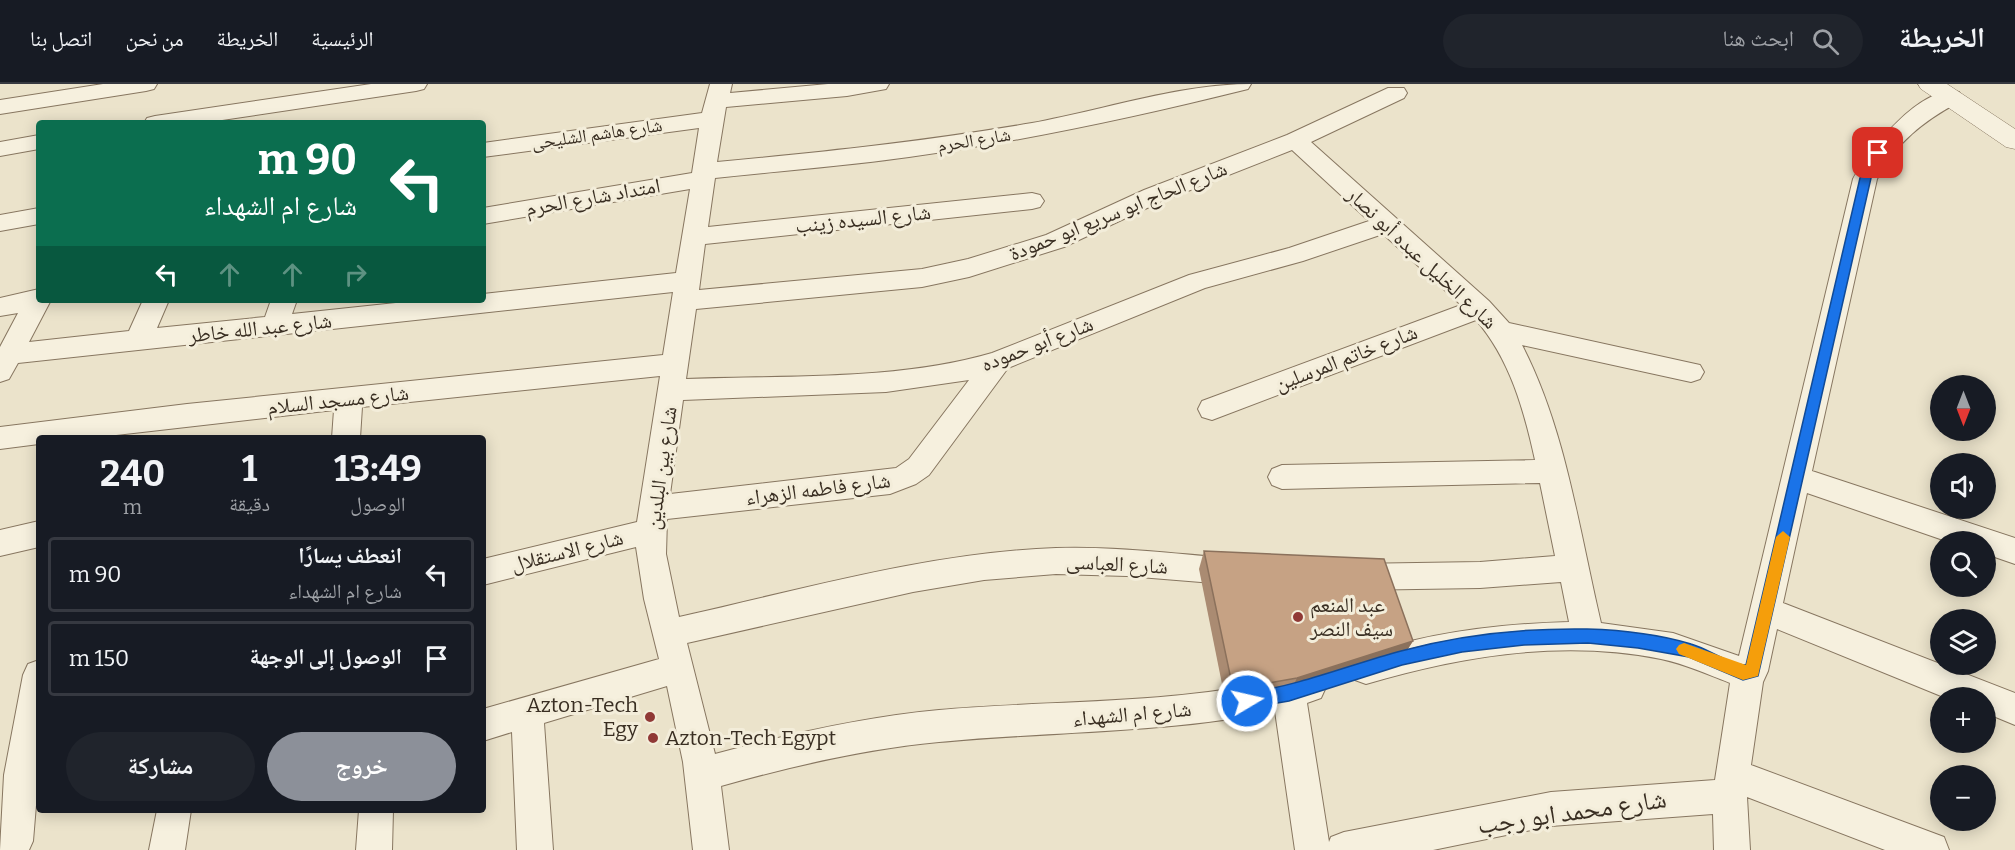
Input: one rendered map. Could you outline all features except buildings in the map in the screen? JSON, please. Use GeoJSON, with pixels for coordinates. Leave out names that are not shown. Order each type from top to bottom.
{"type":"FeatureCollection","features":[{"type":"Feature","properties":{"kind":"street"},"geometry":{"type":"LineString","coordinates":[[0,107],[146,84]]}},
{"type":"Feature","properties":{"kind":"street"},"geometry":{"type":"LineString","coordinates":[[175,120],[416,84]]}},
{"type":"Feature","properties":{"kind":"street","name":"شارع هاشم الشليحى"},"geometry":{"type":"LineString","coordinates":[[486,149],[717,101],[878,84]]}},
{"type":"Feature","properties":{"kind":"street","name":"شارع الحرم"},"geometry":{"type":"LineString","coordinates":[[704,175],[1013,134],[1102,117],[1240,84]]}},
{"type":"Feature","properties":{"kind":"street"},"geometry":{"type":"LineString","coordinates":[[1732,850],[1731,786],[1748,673],[1754,667],[1865,178],[1878,153],[1898,130],[1922,112],[1941,91],[2015,141]]}},
{"type":"Feature","properties":{"kind":"street","name":"شارع الحاج ابو سريع ابو حمودة"},"geometry":{"type":"LineString","coordinates":[[687,291],[922,278],[969,268],[1055,241],[1152,196],[1295,140],[1396,93]]}},
{"type":"Feature","properties":{"kind":"street","name":"شارع بين البلدين"},"geometry":{"type":"LineString","coordinates":[[711,850],[703,774],[655,582],[652,520],[717,101]]}},
{"type":"Feature","properties":{"kind":"street","name":"شارع الخليل عبده أبو نصار"},"geometry":{"type":"LineString","coordinates":[[1295,140],[1480,308],[1501,331],[1525,377],[1551,471],[1588,636]]}},
{"type":"Feature","properties":{"kind":"street"},"geometry":{"type":"LineString","coordinates":[[0,149],[36,143]]}},
{"type":"Feature","properties":{"kind":"street","name":"امتداد شارع الحرم"},"geometry":{"type":"LineString","coordinates":[[486,215],[704,175]]}},
{"type":"Feature","properties":{"kind":"street","name":"شارع السيده زينب"},"geometry":{"type":"LineString","coordinates":[[695,237],[1032,201]]}},
{"type":"Feature","properties":{"kind":"street"},"geometry":{"type":"LineString","coordinates":[[0,223],[36,217]]}},
{"type":"Feature","properties":{"kind":"street","name":"شارع أبو حموده"},"geometry":{"type":"LineString","coordinates":[[675,377],[923,380],[999,361],[1178,288],[1294,255],[1387,225]]}},
{"type":"Feature","properties":{"kind":"street","name":"شارع عبد الله خاطر"},"geometry":{"type":"LineString","coordinates":[[5,363],[138,341],[687,291]]}},
{"type":"Feature","properties":{"kind":"street"},"geometry":{"type":"LineString","coordinates":[[0,307],[36,300]]}},
{"type":"Feature","properties":{"kind":"street"},"geometry":{"type":"LineString","coordinates":[[5,363],[37,303]]}},
{"type":"Feature","properties":{"kind":"street"},"geometry":{"type":"LineString","coordinates":[[138,341],[155,303]]}},
{"type":"Feature","properties":{"kind":"street"},"geometry":{"type":"LineString","coordinates":[[274,327],[283,303]]}},
{"type":"Feature","properties":{"kind":"street","name":"شارع خاتم المرسلين"},"geometry":{"type":"LineString","coordinates":[[1212,409],[1480,308]]}},
{"type":"Feature","properties":{"kind":"street"},"geometry":{"type":"LineString","coordinates":[[1501,331],[1691,372]]}},
{"type":"Feature","properties":{"kind":"street","name":"شارع فاطمه الزهراء"},"geometry":{"type":"LineString","coordinates":[[652,520],[890,482],[906,476],[920,467],[999,361]]}},
{"type":"Feature","properties":{"kind":"street","name":"شارع مسجد السلام"},"geometry":{"type":"LineString","coordinates":[[0,438],[187,415],[349,399],[675,377]]}},
{"type":"Feature","properties":{"kind":"street"},"geometry":{"type":"LineString","coordinates":[[346,435],[349,399]]}},
{"type":"Feature","properties":{"kind":"street"},"geometry":{"type":"LineString","coordinates":[[1282,477],[1551,471]]}},
{"type":"Feature","properties":{"kind":"street"},"geometry":{"type":"LineString","coordinates":[[1797,478],[2015,551]]}},
{"type":"Feature","properties":{"kind":"street","name":"شارع الاستقلال"},"geometry":{"type":"LineString","coordinates":[[486,571],[652,520]]}},
{"type":"Feature","properties":{"kind":"street"},"geometry":{"type":"LineString","coordinates":[[0,543],[36,535]]}},
{"type":"Feature","properties":{"kind":"street","name":"شارع العباسى"},"geometry":{"type":"LineString","coordinates":[[669,633],[913,579],[984,567],[1056,561],[1127,562],[1268,574]]}},
{"type":"Feature","properties":{"kind":"street"},"geometry":{"type":"LineString","coordinates":[[1327,576],[1387,578],[1480,575],[1572,568]]}},
{"type":"Feature","properties":{"kind":"street"},"geometry":{"type":"LineString","coordinates":[[1766,610],[1958,687]]}},
{"type":"Feature","properties":{"kind":"street","name":"شارع ام الشهداء"},"geometry":{"type":"LineString","coordinates":[[703,774],[783,752],[861,736],[939,726],[1108,718],[1175,712],[1289,694],[1402,658],[1462,645],[1524,638],[1588,636],[1638,641],[1690,651],[1748,673]]}},
{"type":"Feature","properties":{"kind":"street"},"geometry":{"type":"LineString","coordinates":[[486,724],[678,668]]}},
{"type":"Feature","properties":{"kind":"street"},"geometry":{"type":"LineString","coordinates":[[11,850],[15,841],[21,775],[36,692]]}},
{"type":"Feature","properties":{"kind":"street"},"geometry":{"type":"LineString","coordinates":[[1289,694],[1313,850]]}},
{"type":"Feature","properties":{"kind":"street"},"geometry":{"type":"LineString","coordinates":[[1996,702],[2015,709]]}},
{"type":"Feature","properties":{"kind":"street"},"geometry":{"type":"LineString","coordinates":[[527,712],[535,850]]}},
{"type":"Feature","properties":{"kind":"street"},"geometry":{"type":"LineString","coordinates":[[1731,786],[1931,850]]}},
{"type":"Feature","properties":{"kind":"street","name":"شارع محمد ابو رجب"},"geometry":{"type":"LineString","coordinates":[[1344,850],[1551,809],[1646,800],[1731,786]]}},
{"type":"Feature","properties":{"kind":"street"},"geometry":{"type":"LineString","coordinates":[[167,850],[180,813]]}},
{"type":"Feature","properties":{"kind":"street"},"geometry":{"type":"LineString","coordinates":[[374,850],[376,813]]}},
{"type":"Feature","properties":{"kind":"slow traffic"},"geometry":{"type":"LineString","coordinates":[[1684,649],[1743,673],[1752,671],[1783,537]]}},
{"type":"Feature","properties":{"kind":"place","name":"عبد المنعم سيف النصر"},"geometry":{"type":"Point","coordinates":[1298,617]}},
{"type":"Feature","properties":{"kind":"place","name":"Azton-Tech Egy"},"geometry":{"type":"Point","coordinates":[650,717]}},
{"type":"Feature","properties":{"kind":"place","name":"Azton-Tech Egypt"},"geometry":{"type":"Point","coordinates":[653,738]}},
{"type":"Feature","properties":{"kind":"route"},"geometry":{"type":"LineString","coordinates":[[1247,701],[1289,694],[1402,658],[1462,645],[1524,638],[1588,636],[1638,641],[1690,651],[1743,673],[1752,671],[1865,178],[1878,153]]}}]}
